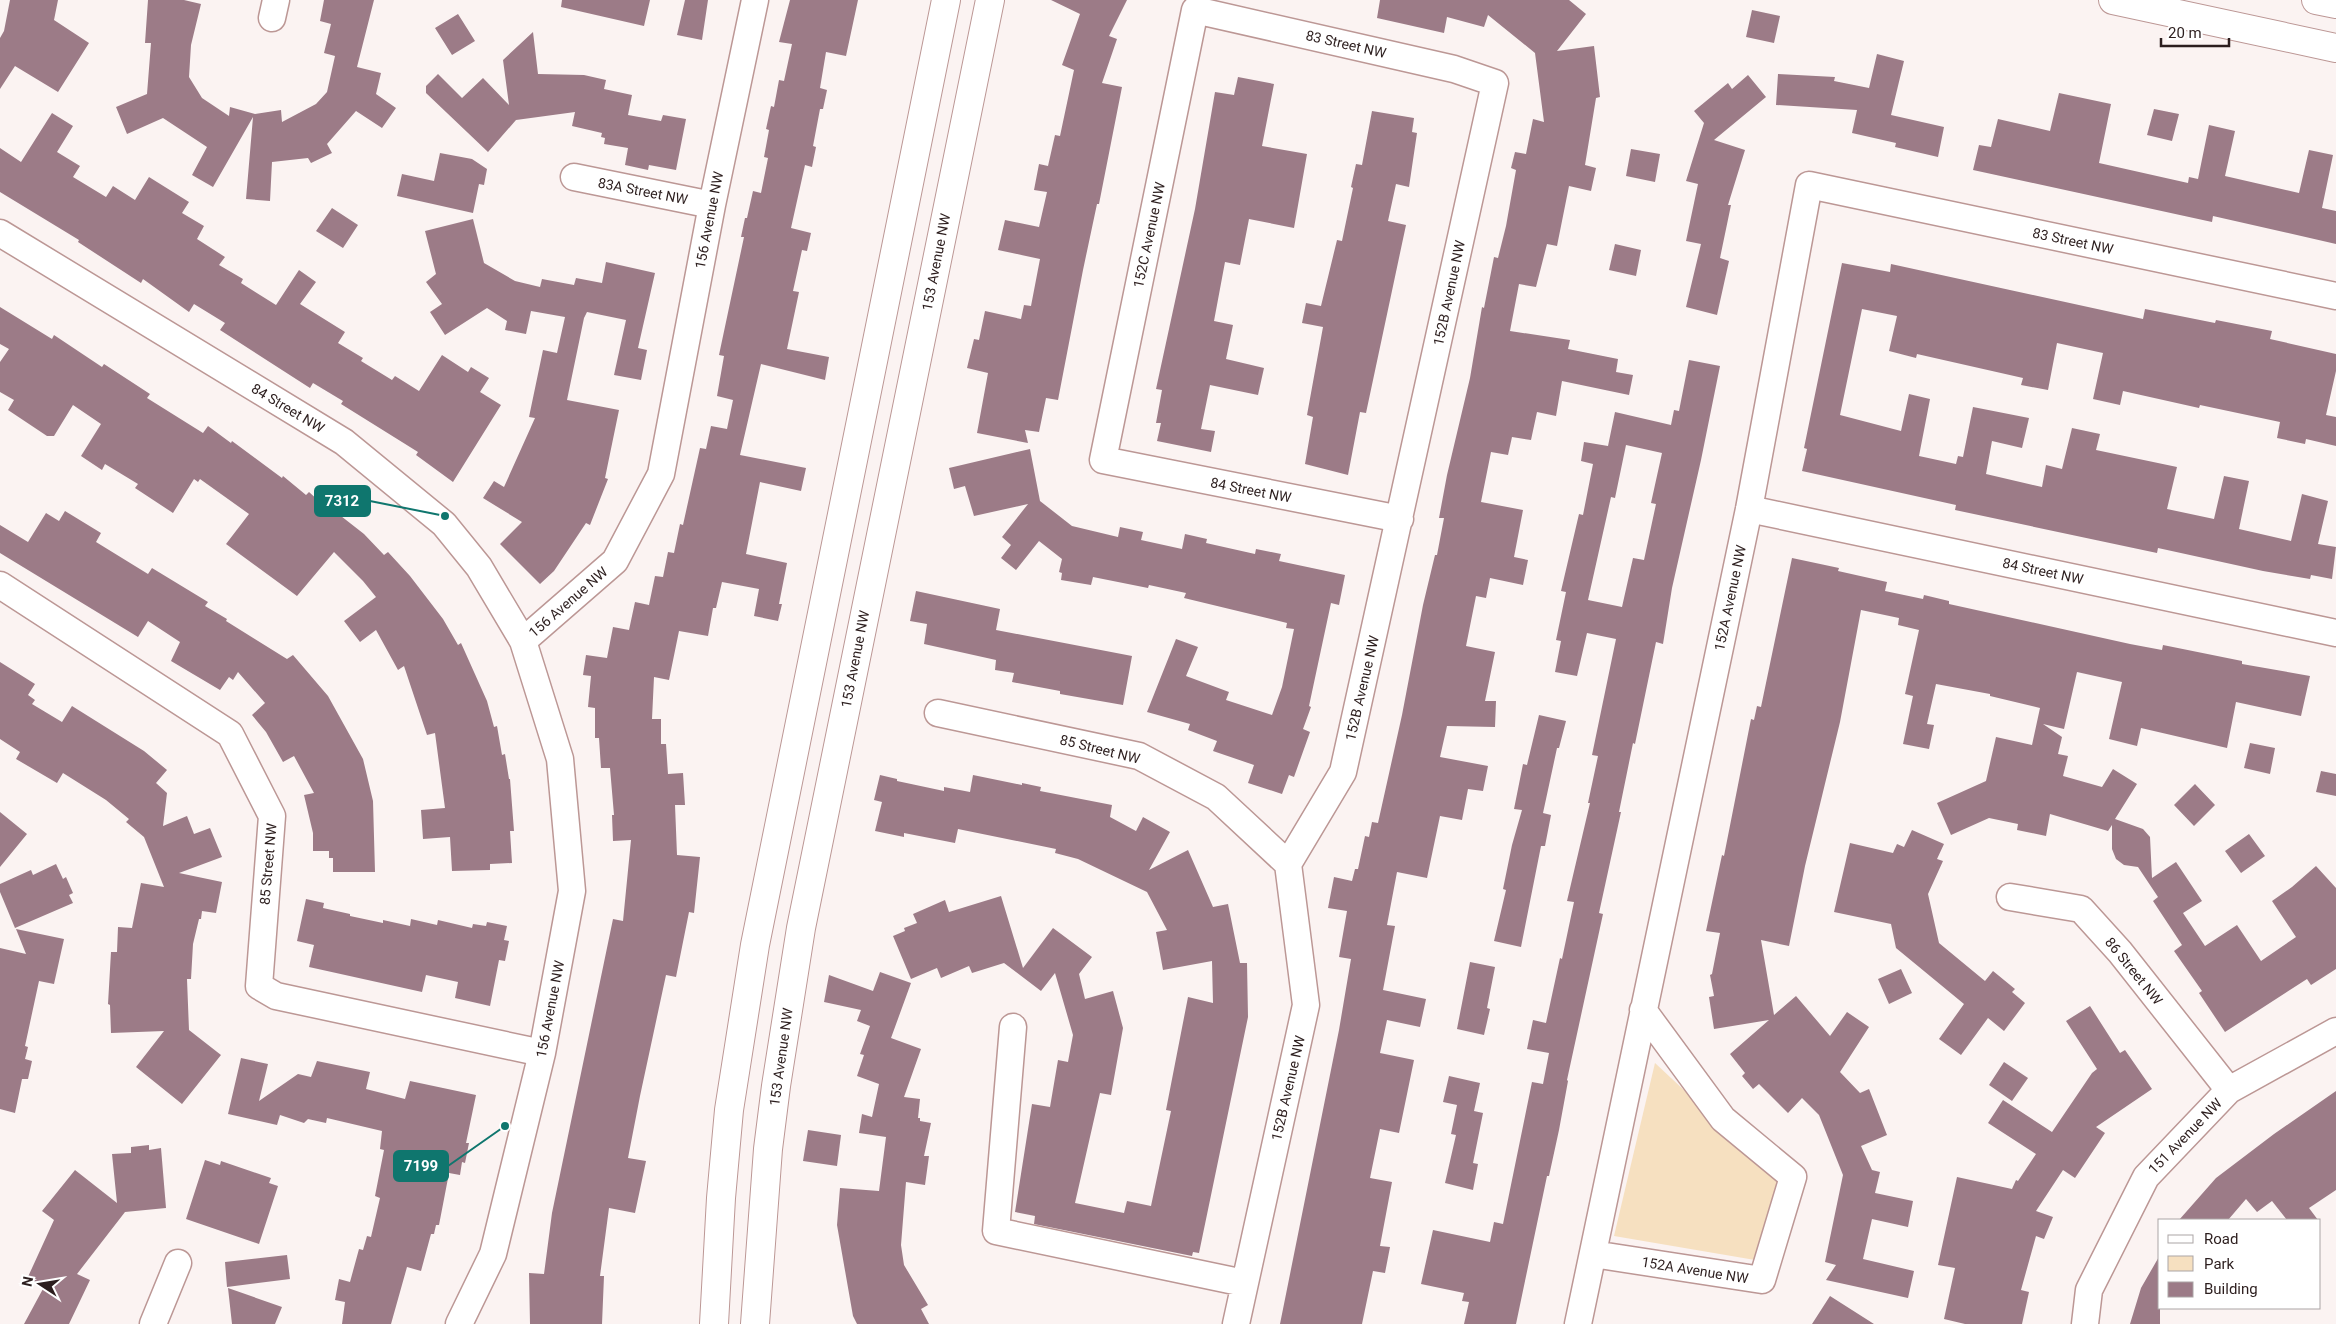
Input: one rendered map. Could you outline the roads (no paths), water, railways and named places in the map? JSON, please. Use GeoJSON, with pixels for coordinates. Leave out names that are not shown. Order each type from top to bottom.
{"type":"FeatureCollection","features":[{"type":"Feature","properties":{"kind":"main road"},"geometry":{"type":"LineString","coordinates":[[714,1324],[721,1198],[729,1110],[755,945],[946,0]]}},
{"type":"Feature","properties":{"kind":"main road","name":"153 Avenue NW"},"geometry":{"type":"LineString","coordinates":[[755,1324],[769,1140],[801,928],[990,0]]}},
{"type":"Feature","properties":{"kind":"main road"},"geometry":{"type":"LineString","coordinates":[[944,222],[973,148],[1007,0]]}},
{"type":"Feature","properties":{"kind":"main road"},"geometry":{"type":"LineString","coordinates":[[2113,0],[2336,48]]}},
{"type":"Feature","properties":{"kind":"main road"},"geometry":{"type":"LineString","coordinates":[[2316,0],[2336,4]]}},
{"type":"Feature","properties":{"kind":"street","name":"156 Avenue NW"},"geometry":{"type":"LineString","coordinates":[[459,1324],[493,1254],[542,1053],[572,891],[560,759],[523,641],[615,561],[661,474],[712,204],[755,0]]}},
{"type":"Feature","properties":{"kind":"street","name":"83 Street NW"},"geometry":{"type":"LineString","coordinates":[[1195,10],[1454,69],[1495,83]]}},
{"type":"Feature","properties":{"kind":"street","name":"152C Avenue NW"},"geometry":{"type":"LineString","coordinates":[[1103,460],[1195,10]]}},
{"type":"Feature","properties":{"kind":"street","name":"152B Avenue NW"},"geometry":{"type":"LineString","coordinates":[[1236,1324],[1306,1005],[1288,864],[1343,772],[1495,83]]}},
{"type":"Feature","properties":{"kind":"street","name":"83A Street NW"},"geometry":{"type":"LineString","coordinates":[[574,177],[712,204]]}},
{"type":"Feature","properties":{"kind":"street","name":"83 Street NW"},"geometry":{"type":"LineString","coordinates":[[1809,185],[2336,296]]}},
{"type":"Feature","properties":{"kind":"street","name":"152A Avenue NW"},"geometry":{"type":"LineString","coordinates":[[1578,1324],[1642,1010],[1749,509],[1809,185]]}},
{"type":"Feature","properties":{"kind":"street","name":"84 Street NW"},"geometry":{"type":"LineString","coordinates":[[0,233],[344,442],[444,524],[479,566],[523,641]]}},
{"type":"Feature","properties":{"kind":"street","name":"84 Street NW"},"geometry":{"type":"LineString","coordinates":[[1103,460],[1400,519]]}},
{"type":"Feature","properties":{"kind":"street","name":"84 Street NW"},"geometry":{"type":"LineString","coordinates":[[1749,509],[2336,633]]}},
{"type":"Feature","properties":{"kind":"street","name":"85 Street NW"},"geometry":{"type":"LineString","coordinates":[[0,585],[230,734],[272,816],[259,986],[276,996],[542,1053]]}},
{"type":"Feature","properties":{"kind":"street","name":"85 Street NW"},"geometry":{"type":"LineString","coordinates":[[938,713],[1139,756],[1216,797],[1288,864]]}},
{"type":"Feature","properties":{"kind":"street","name":"86 Street NW"},"geometry":{"type":"LineString","coordinates":[[2010,897],[2081,909],[2120,952],[2229,1090]]}},
{"type":"Feature","properties":{"kind":"street","name":"152A Avenue NW"},"geometry":{"type":"LineString","coordinates":[[1593,1254],[1762,1280],[1793,1177],[1722,1119],[1642,1010]]}},
{"type":"Feature","properties":{"kind":"street"},"geometry":{"type":"LineString","coordinates":[[1013,1027],[996,1231],[1244,1283]]}},
{"type":"Feature","properties":{"kind":"street","name":"151 Avenue NW"},"geometry":{"type":"LineString","coordinates":[[2085,1324],[2089,1290],[2146,1177],[2229,1090],[2336,1031]]}},
{"type":"Feature","properties":{"kind":"street"},"geometry":{"type":"LineString","coordinates":[[153,1324],[178,1262]]}},
{"type":"Feature","properties":{"kind":"place","name":"7312"},"geometry":{"type":"Point","coordinates":[445,516]}},
{"type":"Feature","properties":{"kind":"place","name":"7199"},"geometry":{"type":"Point","coordinates":[505,1126]}}]}
